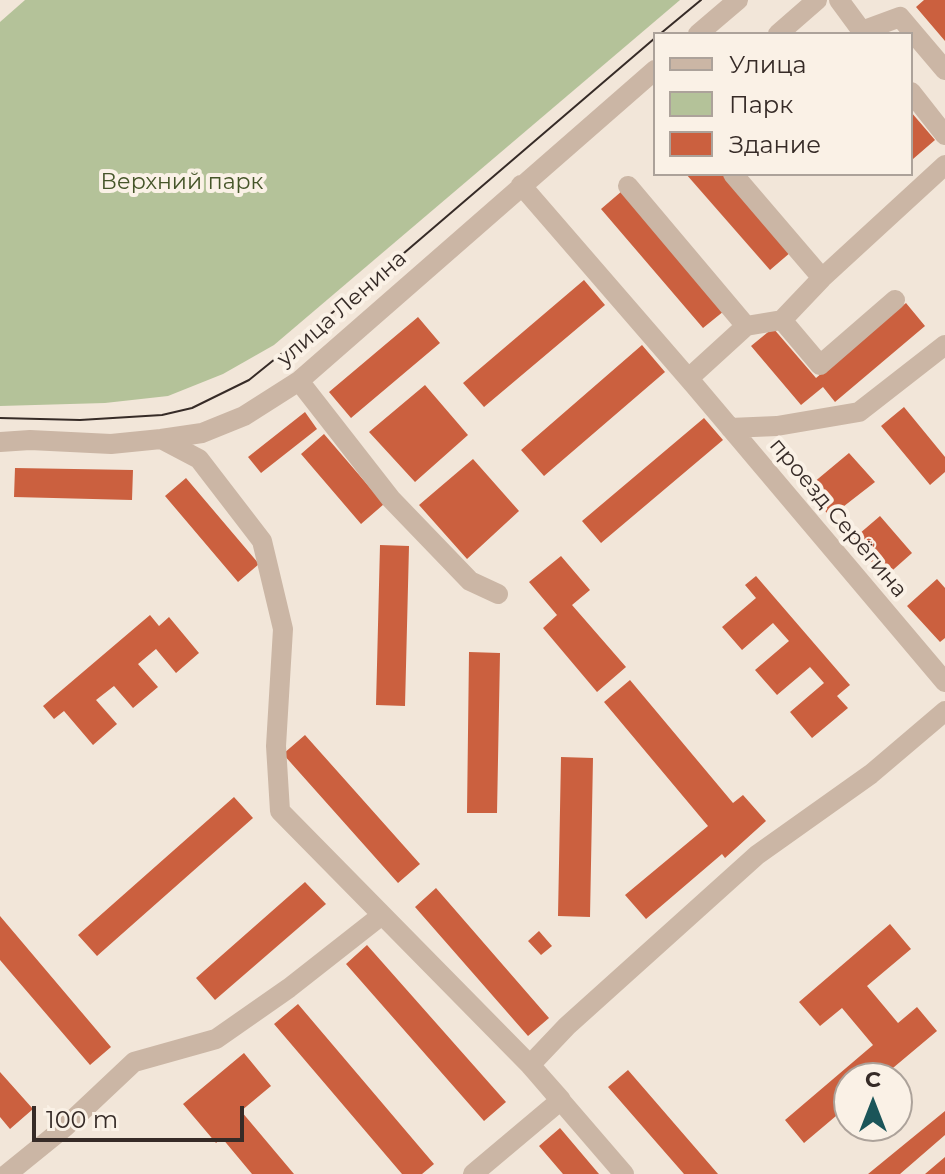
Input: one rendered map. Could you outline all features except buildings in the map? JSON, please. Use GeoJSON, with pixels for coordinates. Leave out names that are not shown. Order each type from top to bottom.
{"type":"FeatureCollection","features":[{"type":"Feature","properties":{"kind":"street"},"geometry":{"type":"LineString","coordinates":[[700,32],[738,0]]}},
{"type":"Feature","properties":{"kind":"street"},"geometry":{"type":"LineString","coordinates":[[780,32],[817,0]]}},
{"type":"Feature","properties":{"kind":"street"},"geometry":{"type":"LineString","coordinates":[[839,0],[863,32],[900,17],[913,32]]}},
{"type":"Feature","properties":{"kind":"street"},"geometry":{"type":"LineString","coordinates":[[913,32],[945,70]]}},
{"type":"Feature","properties":{"kind":"street","name":"улица Ленина"},"geometry":{"type":"LineString","coordinates":[[0,442],[30,440],[111,444],[161,439],[202,433],[244,416],[299,381],[653,72]]}},
{"type":"Feature","properties":{"kind":"street"},"geometry":{"type":"LineString","coordinates":[[913,95],[945,135]]}},
{"type":"Feature","properties":{"kind":"street"},"geometry":{"type":"LineString","coordinates":[[692,382],[746,326],[782,320],[822,278],[945,165]]}},
{"type":"Feature","properties":{"kind":"street"},"geometry":{"type":"LineString","coordinates":[[735,176],[822,278]]}},
{"type":"Feature","properties":{"kind":"street","name":"проезд Серёгина"},"geometry":{"type":"LineString","coordinates":[[521,185],[945,682]]}},
{"type":"Feature","properties":{"kind":"street"},"geometry":{"type":"LineString","coordinates":[[628,186],[746,326]]}},
{"type":"Feature","properties":{"kind":"street"},"geometry":{"type":"LineString","coordinates":[[782,320],[820,365],[895,300]]}},
{"type":"Feature","properties":{"kind":"street"},"geometry":{"type":"LineString","coordinates":[[730,428],[777,426],[859,412],[945,345]]}},
{"type":"Feature","properties":{"kind":"street"},"geometry":{"type":"LineString","coordinates":[[299,381],[391,499],[470,581],[498,594]]}},
{"type":"Feature","properties":{"kind":"street"},"geometry":{"type":"LineString","coordinates":[[161,439],[199,459],[262,541],[283,629],[276,746],[280,811],[530,1065],[624,1174]]}},
{"type":"Feature","properties":{"kind":"street"},"geometry":{"type":"LineString","coordinates":[[530,1065],[567,1026],[757,855],[871,774],[945,711]]}},
{"type":"Feature","properties":{"kind":"street"},"geometry":{"type":"LineString","coordinates":[[7,1174],[65,1127],[134,1062],[216,1039],[289,988],[382,915]]}},
{"type":"Feature","properties":{"kind":"street"},"geometry":{"type":"LineString","coordinates":[[473,1174],[561,1100]]}},
{"type":"Feature","properties":{"kind":"green space","name":"Верхний парк"},"geometry":{"type":"Polygon","coordinates":[[[25,0],[680,0],[274,345],[223,374],[168,396],[105,403],[0,406],[0,22],[25,0]]]}},
{"type":"Feature","properties":{"kind":"tram line"},"geometry":{"type":"LineString","coordinates":[[662,32],[701,0]]}},
{"type":"Feature","properties":{"kind":"tram line"},"geometry":{"type":"LineString","coordinates":[[0,418],[80,420],[162,415],[192,408],[249,380],[369,283],[653,40]]}}]}
